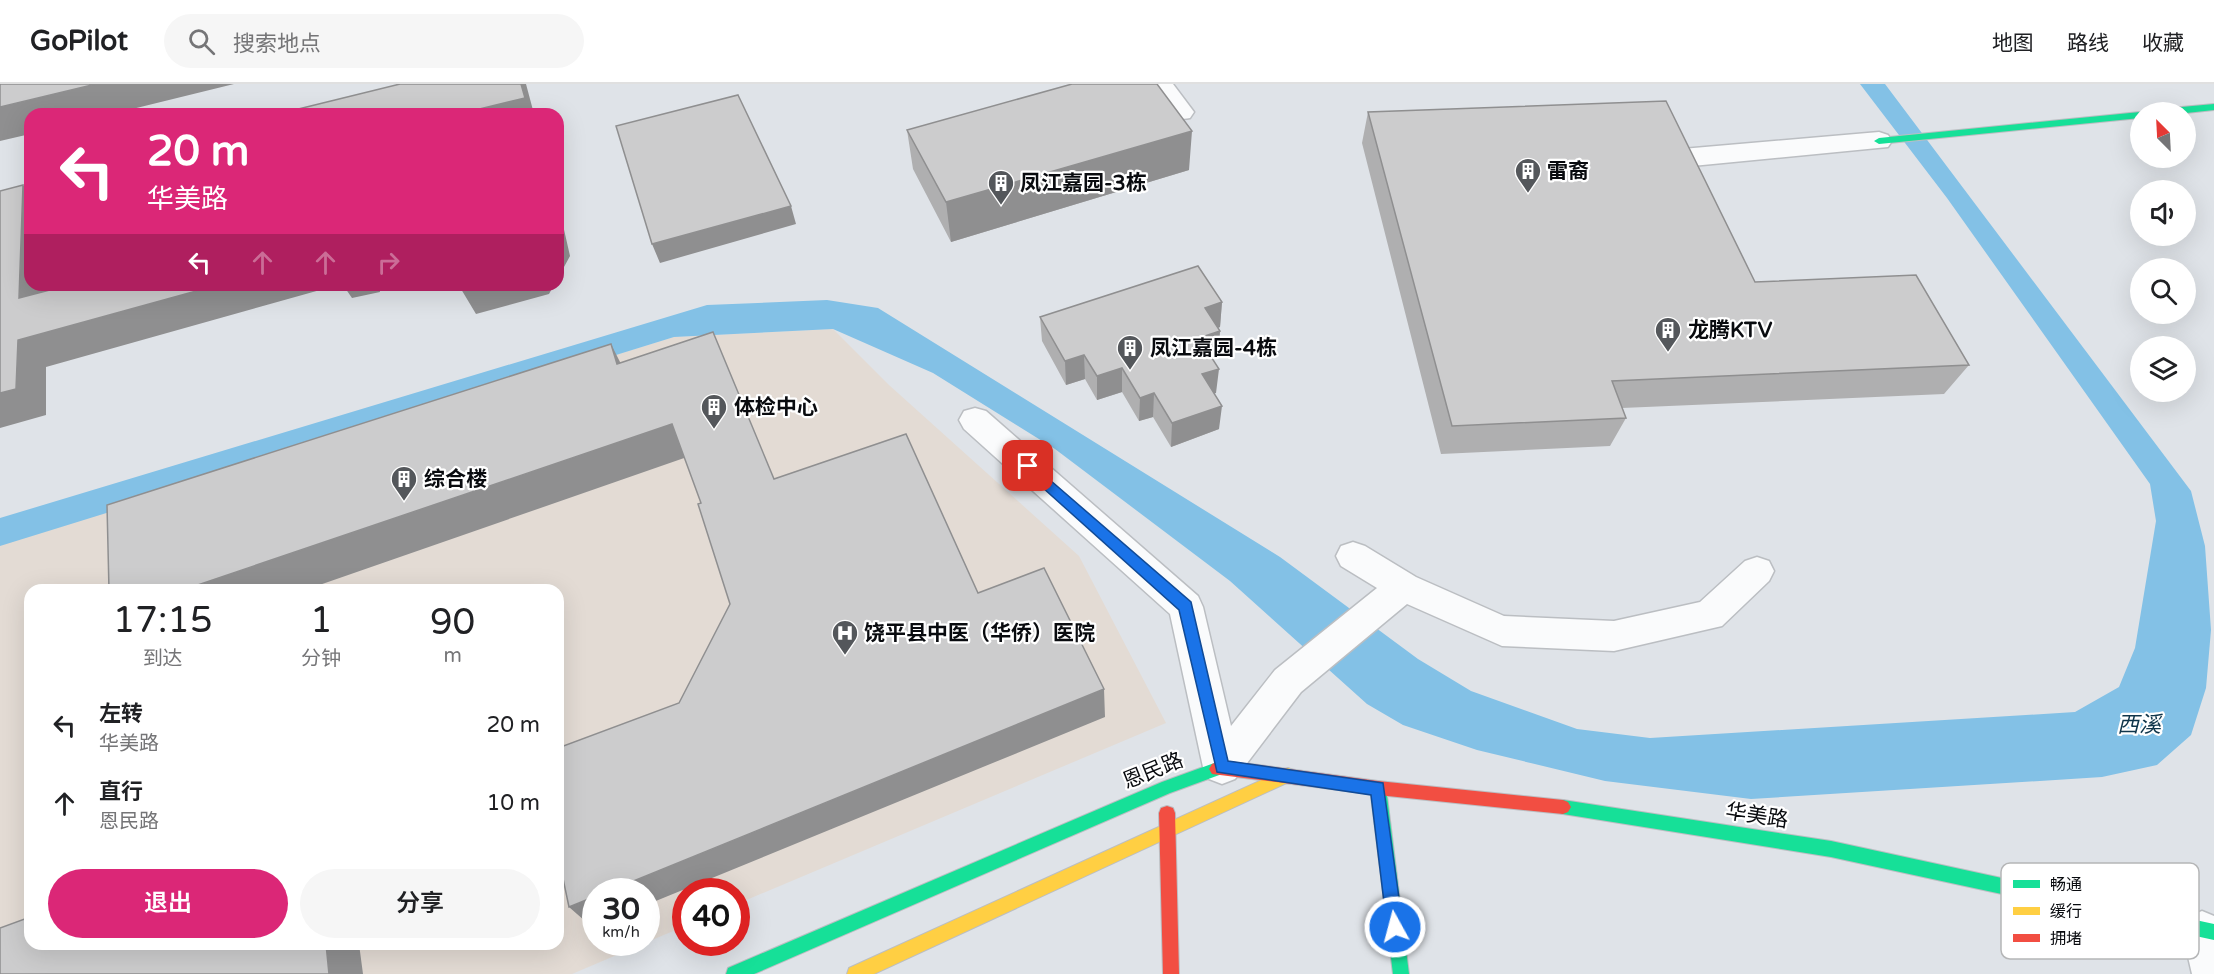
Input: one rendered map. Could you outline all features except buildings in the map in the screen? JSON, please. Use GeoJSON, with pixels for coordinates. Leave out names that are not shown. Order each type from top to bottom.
{"type":"FeatureCollection","features":[{"type":"Feature","properties":{"kind":"street"},"geometry":{"type":"LineString","coordinates":[[1160,84],[1181,112]]}},
{"type":"Feature","properties":{"kind":"street"},"geometry":{"type":"LineString","coordinates":[[2196,109],[2214,107]]}},
{"type":"Feature","properties":{"kind":"street"},"geometry":{"type":"LineString","coordinates":[[1682,158],[1963,134],[2130,116]]}},
{"type":"Feature","properties":{"kind":"street"},"geometry":{"type":"LineString","coordinates":[[975,420],[1186,607],[1222,767]]}},
{"type":"Feature","properties":{"kind":"street"},"geometry":{"type":"LineString","coordinates":[[1353,556],[1404,587],[1503,631],[1614,636],[1710,615],[1758,571]]}},
{"type":"Feature","properties":{"kind":"street"},"geometry":{"type":"LineString","coordinates":[[1222,767],[1287,681],[1404,587]]}},
{"type":"Feature","properties":{"kind":"street","name":"恩民路"},"geometry":{"type":"LineString","coordinates":[[734,974],[1167,787],[1222,767],[1288,776]]}},
{"type":"Feature","properties":{"kind":"street"},"geometry":{"type":"LineString","coordinates":[[855,974],[1168,833],[1288,776]]}},
{"type":"Feature","properties":{"kind":"street","name":"华美路"},"geometry":{"type":"LineString","coordinates":[[1288,776],[1378,788],[1526,801],[1831,849],[2001,886]]}},
{"type":"Feature","properties":{"kind":"street"},"geometry":{"type":"LineString","coordinates":[[1167,787],[1171,974]]}},
{"type":"Feature","properties":{"kind":"street"},"geometry":{"type":"LineString","coordinates":[[1378,788],[1401,974]]}},
{"type":"Feature","properties":{"kind":"street"},"geometry":{"type":"LineString","coordinates":[[2208,932],[2213,974]]}},
{"type":"Feature","properties":{"kind":"shaded area","name":"饶平县中医（华侨）医院"},"geometry":{"type":"Polygon","coordinates":[[[833,329],[889,385],[1079,556],[1166,723],[750,899],[750,878],[672,878],[672,932],[660,937],[660,878],[582,878],[582,956],[614,956],[572,974],[0,974],[0,544],[674,337],[833,329]]]}},
{"type":"Feature","properties":{"kind":"water","name":"西溪"},"geometry":{"type":"Polygon","coordinates":[[[1860,84],[1885,84],[2191,491],[2205,546],[2211,630],[2206,688],[2191,735],[2157,765],[2102,777],[1751,799],[1605,781],[1477,750],[1403,725],[1367,704],[1230,581],[1055,449],[933,373],[833,329],[674,337],[0,546],[0,518],[707,305],[827,300],[878,308],[1280,557],[1418,659],[1471,691],[1577,729],[1650,738],[2075,712],[2119,687],[2135,648],[2156,521],[2150,484],[1947,198],[1860,84]]]}},
{"type":"Feature","properties":{"kind":"traffic: fast"},"geometry":{"type":"LineString","coordinates":[[2196,109],[2214,107]]}},
{"type":"Feature","properties":{"kind":"traffic: fast"},"geometry":{"type":"LineString","coordinates":[[1879,141],[2130,116]]}},
{"type":"Feature","properties":{"kind":"traffic: fast"},"geometry":{"type":"LineString","coordinates":[[734,974],[1167,787],[1217,769]]}},
{"type":"Feature","properties":{"kind":"traffic: fast"},"geometry":{"type":"LineString","coordinates":[[1378,788],[1401,974]]}},
{"type":"Feature","properties":{"kind":"traffic: fast"},"geometry":{"type":"LineString","coordinates":[[1563,807],[1831,849],[2001,886]]}},
{"type":"Feature","properties":{"kind":"traffic: fast"},"geometry":{"type":"LineString","coordinates":[[2199,929],[2214,932]]}},
{"type":"Feature","properties":{"kind":"traffic: slow"},"geometry":{"type":"LineString","coordinates":[[855,974],[1288,775]]}},
{"type":"Feature","properties":{"kind":"traffic: jam"},"geometry":{"type":"LineString","coordinates":[[1217,769],[1222,767],[1378,788],[1563,807]]}},
{"type":"Feature","properties":{"kind":"traffic: jam"},"geometry":{"type":"LineString","coordinates":[[1167,813],[1171,974]]}},
{"type":"Feature","properties":{"kind":"place","name":"雷裔"},"geometry":{"type":"Point","coordinates":[1528,194]}},
{"type":"Feature","properties":{"kind":"place","name":"凤江嘉园-3栋"},"geometry":{"type":"Point","coordinates":[1001,206]}},
{"type":"Feature","properties":{"kind":"place","name":"龙腾KTV"},"geometry":{"type":"Point","coordinates":[1668,353]}},
{"type":"Feature","properties":{"kind":"place","name":"凤江嘉园-4栋"},"geometry":{"type":"Point","coordinates":[1130,371]}},
{"type":"Feature","properties":{"kind":"place","name":"体检中心"},"geometry":{"type":"Point","coordinates":[714,430]}},
{"type":"Feature","properties":{"kind":"place","name":"综合楼"},"geometry":{"type":"Point","coordinates":[404,502]}},
{"type":"Feature","properties":{"kind":"place","name":"饶平县中医（华侨）医院"},"geometry":{"type":"Point","coordinates":[845,656]}},
{"type":"Feature","properties":{"kind":"route"},"geometry":{"type":"LineString","coordinates":[[1028,466],[1186,607],[1222,767],[1378,788],[1395,927]]}}]}
